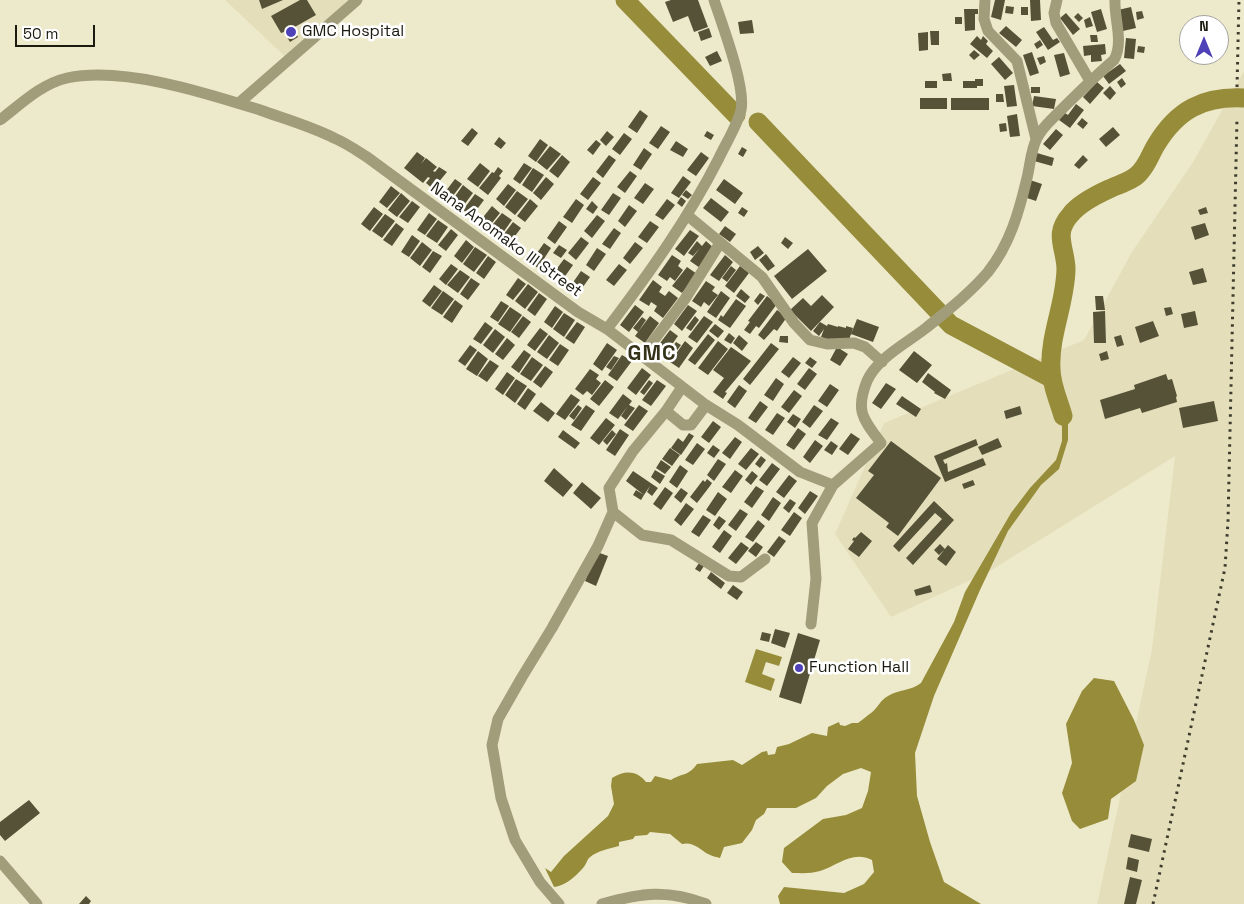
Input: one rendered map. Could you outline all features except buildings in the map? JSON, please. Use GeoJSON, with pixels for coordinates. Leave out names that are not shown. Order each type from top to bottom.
{"type":"FeatureCollection","features":[{"type":"Feature","properties":{"kind":"street"},"geometry":{"type":"LineString","coordinates":[[239,103],[357,0]]}},
{"type":"Feature","properties":{"kind":"street"},"geometry":{"type":"LineString","coordinates":[[607,329],[688,215],[732,133],[741,110],[740,90],[714,0]]}},
{"type":"Feature","properties":{"kind":"street"},"geometry":{"type":"LineString","coordinates":[[985,0],[984,19],[988,31],[1018,61],[1036,139]]}},
{"type":"Feature","properties":{"kind":"street"},"geometry":{"type":"LineString","coordinates":[[1057,0],[1054,13],[1056,23],[1090,81]]}},
{"type":"Feature","properties":{"kind":"street"},"geometry":{"type":"LineString","coordinates":[[812,624],[816,579],[812,523],[833,485],[880,443],[863,419],[862,399],[868,379],[882,362],[972,289],[988,271],[1004,248],[1020,208],[1036,139],[1045,126],[1114,60],[1118,52],[1115,0]]}},
{"type":"Feature","properties":{"kind":"street","name":"Nana Anomako III Street"},"geometry":{"type":"LineString","coordinates":[[0,120],[38,91],[52,84],[65,78],[94,75],[152,81],[182,87],[239,103],[308,127],[346,144],[367,157],[578,312],[607,329],[706,405],[738,425],[800,472],[833,485]]}},
{"type":"Feature","properties":{"kind":"street"},"geometry":{"type":"LineString","coordinates":[[688,215],[762,278],[788,316],[810,340],[827,344],[854,343],[865,347],[882,362]]}},
{"type":"Feature","properties":{"kind":"street"},"geometry":{"type":"LineString","coordinates":[[642,356],[685,299],[720,243]]}},
{"type":"Feature","properties":{"kind":"street"},"geometry":{"type":"LineString","coordinates":[[559,904],[540,882],[515,840],[500,798],[492,745],[498,719],[598,546],[613,512],[608,488],[633,451],[666,411],[682,387]]}},
{"type":"Feature","properties":{"kind":"street"},"geometry":{"type":"LineString","coordinates":[[666,411],[688,426],[691,425],[706,405]]}},
{"type":"Feature","properties":{"kind":"street"},"geometry":{"type":"LineString","coordinates":[[613,512],[642,535],[671,540],[729,576],[740,577],[765,558]]}},
{"type":"Feature","properties":{"kind":"street"},"geometry":{"type":"LineString","coordinates":[[0,861],[37,904]]}},
{"type":"Feature","properties":{"kind":"street"},"geometry":{"type":"LineString","coordinates":[[602,904],[627,897],[657,893],[676,895],[706,904]]}},
{"type":"Feature","properties":{"kind":"shaded area","name":"GMC Hospital"},"geometry":{"type":"Polygon","coordinates":[[[225,0],[355,0],[293,64],[225,0]]]}},
{"type":"Feature","properties":{"kind":"shaded area"},"geometry":{"type":"Polygon","coordinates":[[[1244,71],[1244,904],[1097,904],[1152,649],[1175,456],[990,571],[891,617],[835,534],[884,423],[1084,340],[1132,252],[1193,162],[1244,71]]]}},
{"type":"Feature","properties":{"kind":"shaded area"},"geometry":{"type":"Polygon","coordinates":[[[1062,390],[1065,413],[1068,420],[1068,440],[1059,469],[1041,485],[1008,531],[934,696],[915,753],[917,796],[944,882],[981,904],[780,904],[778,896],[784,887],[844,893],[864,884],[874,872],[872,860],[865,857],[851,858],[826,869],[809,873],[792,873],[782,862],[784,848],[823,819],[846,815],[862,808],[868,791],[871,772],[861,768],[843,774],[827,786],[816,798],[796,808],[767,808],[764,814],[756,820],[752,830],[742,843],[724,847],[720,858],[709,855],[693,845],[682,844],[670,834],[650,832],[647,835],[635,836],[633,839],[619,842],[619,846],[596,853],[589,858],[584,867],[574,877],[562,885],[554,887],[545,868],[551,872],[564,856],[608,816],[614,804],[611,786],[612,778],[617,775],[630,772],[639,775],[646,782],[651,782],[655,776],[671,780],[688,772],[697,764],[733,760],[742,765],[762,752],[767,751],[768,755],[775,754],[777,747],[789,744],[812,733],[827,736],[828,727],[839,722],[840,725],[845,726],[858,723],[885,698],[921,683],[954,622],[965,592],[1011,513],[1030,488],[1056,460],[1062,441],[1062,427],[1052,393],[1062,390]]]}},
{"type":"Feature","properties":{"kind":"shaded area"},"geometry":{"type":"Polygon","coordinates":[[[756,649],[782,657],[779,666],[766,662],[762,674],[775,679],[771,691],[745,682],[756,649]]]}},
{"type":"Feature","properties":{"kind":"shaded area"},"geometry":{"type":"Polygon","coordinates":[[[1094,678],[1114,681],[1134,720],[1144,745],[1136,781],[1111,799],[1108,819],[1080,829],[1072,821],[1062,793],[1072,763],[1066,724],[1082,691],[1094,678]]]}},
{"type":"Feature","properties":{"kind":"waterway"},"geometry":{"type":"LineString","coordinates":[[625,0],[736,115]]}},
{"type":"Feature","properties":{"kind":"waterway"},"geometry":{"type":"LineString","coordinates":[[1063,416],[1052,381],[1051,369],[1052,344],[1065,281],[1066,268],[1061,240],[1062,228],[1078,207],[1138,174],[1146,165],[1164,133],[1182,114],[1204,103],[1229,98],[1244,98]]}},
{"type":"Feature","properties":{"kind":"waterway"},"geometry":{"type":"LineString","coordinates":[[758,122],[951,325],[1051,378]]}},
{"type":"Feature","properties":{"kind":"railway"},"geometry":{"type":"LineString","coordinates":[[1237,87],[1239,0]]}},
{"type":"Feature","properties":{"kind":"railway"},"geometry":{"type":"LineString","coordinates":[[1153,904],[1225,568],[1228,521],[1237,118]]}},
{"type":"Feature","properties":{"kind":"place","name":"GMC Hospital"},"geometry":{"type":"Point","coordinates":[291,32]}},
{"type":"Feature","properties":{"kind":"place","name":"Function Hall"},"geometry":{"type":"Point","coordinates":[799,668]}},
{"type":"Feature","properties":{"kind":"district","name":"GMC"},"geometry":{"type":"Point","coordinates":[652,354]}}]}
